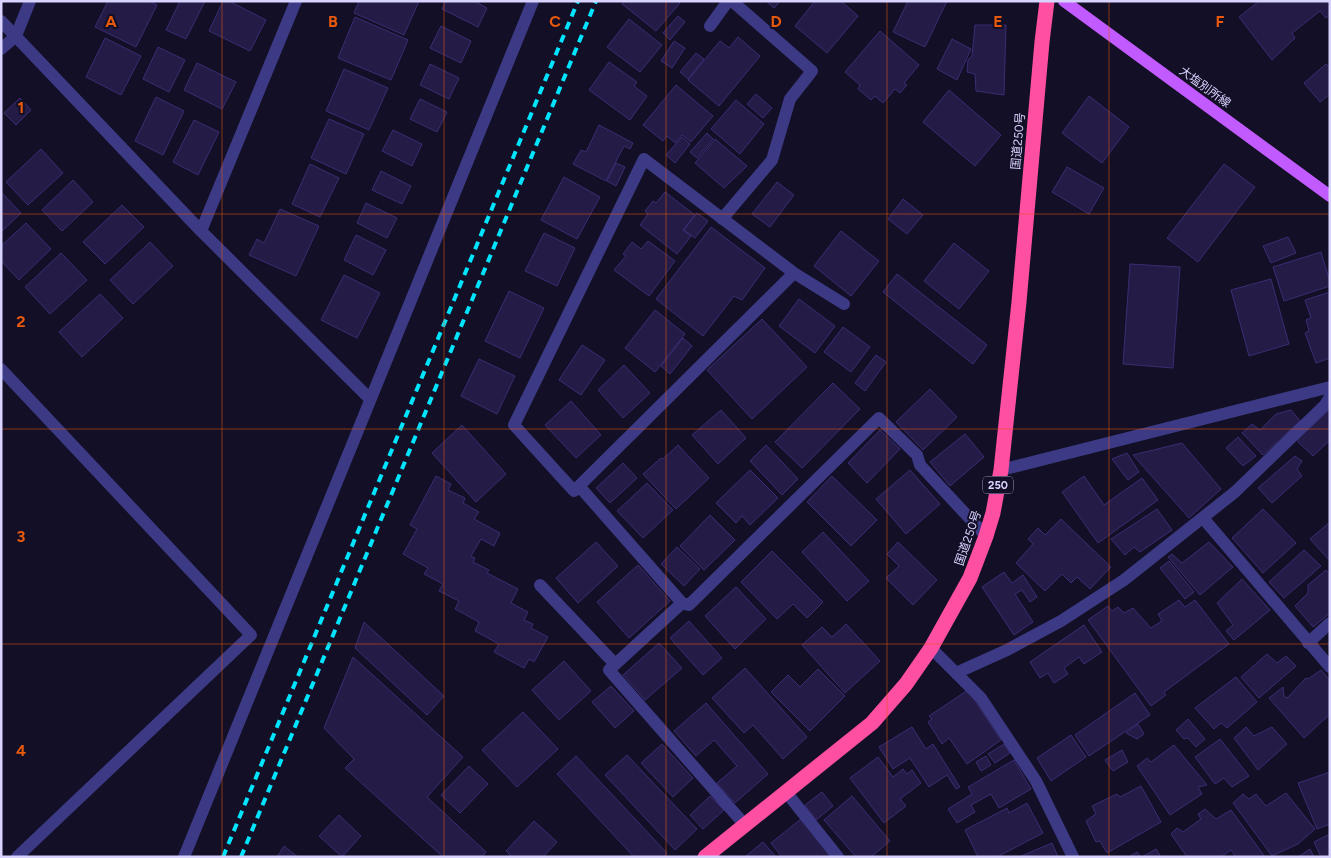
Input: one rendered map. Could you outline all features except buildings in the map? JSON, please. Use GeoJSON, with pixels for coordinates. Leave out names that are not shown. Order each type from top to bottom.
{"type":"FeatureCollection","features":[{"type":"Feature","properties":{"kind":"highway","name":"国道250号"},"geometry":{"type":"LineString","coordinates":[[705,857],[872,723],[906,684],[932,648],[970,578],[993,512],[1001,470],[1019,302],[1047,1]]}},
{"type":"Feature","properties":{"kind":"main road","name":"大塩別所線"},"geometry":{"type":"LineString","coordinates":[[1064,1],[1330,196]]}},
{"type":"Feature","properties":{"kind":"street"},"geometry":{"type":"LineString","coordinates":[[1,49],[16,36],[30,1]]}},
{"type":"Feature","properties":{"kind":"street"},"geometry":{"type":"LineString","coordinates":[[201,231],[296,1]]}},
{"type":"Feature","properties":{"kind":"street"},"geometry":{"type":"LineString","coordinates":[[184,857],[533,1]]}},
{"type":"Feature","properties":{"kind":"street"},"geometry":{"type":"LineString","coordinates":[[710,26],[728,1]]}},
{"type":"Feature","properties":{"kind":"street"},"geometry":{"type":"LineString","coordinates":[[722,218],[772,160],[790,99],[812,71],[732,1]]}},
{"type":"Feature","properties":{"kind":"street"},"geometry":{"type":"LineString","coordinates":[[1,21],[201,231],[370,399]]}},
{"type":"Feature","properties":{"kind":"street"},"geometry":{"type":"LineString","coordinates":[[794,273],[574,491],[514,425],[644,159],[794,273],[844,304]]}},
{"type":"Feature","properties":{"kind":"street"},"geometry":{"type":"LineString","coordinates":[[1,369],[268,651]]}},
{"type":"Feature","properties":{"kind":"street"},"geometry":{"type":"LineString","coordinates":[[1001,470],[1330,387]]}},
{"type":"Feature","properties":{"kind":"street"},"geometry":{"type":"LineString","coordinates":[[956,673],[1007,650],[1061,621],[1124,580],[1235,492],[1325,405],[1330,397]]}},
{"type":"Feature","properties":{"kind":"street"},"geometry":{"type":"LineString","coordinates":[[579,486],[682,602],[689,605],[879,418],[917,455],[920,465],[986,536]]}},
{"type":"Feature","properties":{"kind":"street"},"geometry":{"type":"LineString","coordinates":[[1203,518],[1330,667]]}},
{"type":"Feature","properties":{"kind":"street"},"geometry":{"type":"LineString","coordinates":[[540,584],[615,664]]}},
{"type":"Feature","properties":{"kind":"street"},"geometry":{"type":"LineString","coordinates":[[682,602],[609,670],[745,825]]}},
{"type":"Feature","properties":{"kind":"street"},"geometry":{"type":"LineString","coordinates":[[1308,642],[1330,623]]}},
{"type":"Feature","properties":{"kind":"street"},"geometry":{"type":"LineString","coordinates":[[17,857],[251,635]]}},
{"type":"Feature","properties":{"kind":"street"},"geometry":{"type":"LineString","coordinates":[[932,648],[981,698],[1036,781],[1074,857]]}},
{"type":"Feature","properties":{"kind":"street"},"geometry":{"type":"LineString","coordinates":[[786,792],[838,857]]}},
{"type":"Feature","properties":{"kind":"railway"},"geometry":{"type":"LineString","coordinates":[[223,857],[578,1]]}},
{"type":"Feature","properties":{"kind":"railway"},"geometry":{"type":"LineString","coordinates":[[241,857],[596,1]]}}]}
